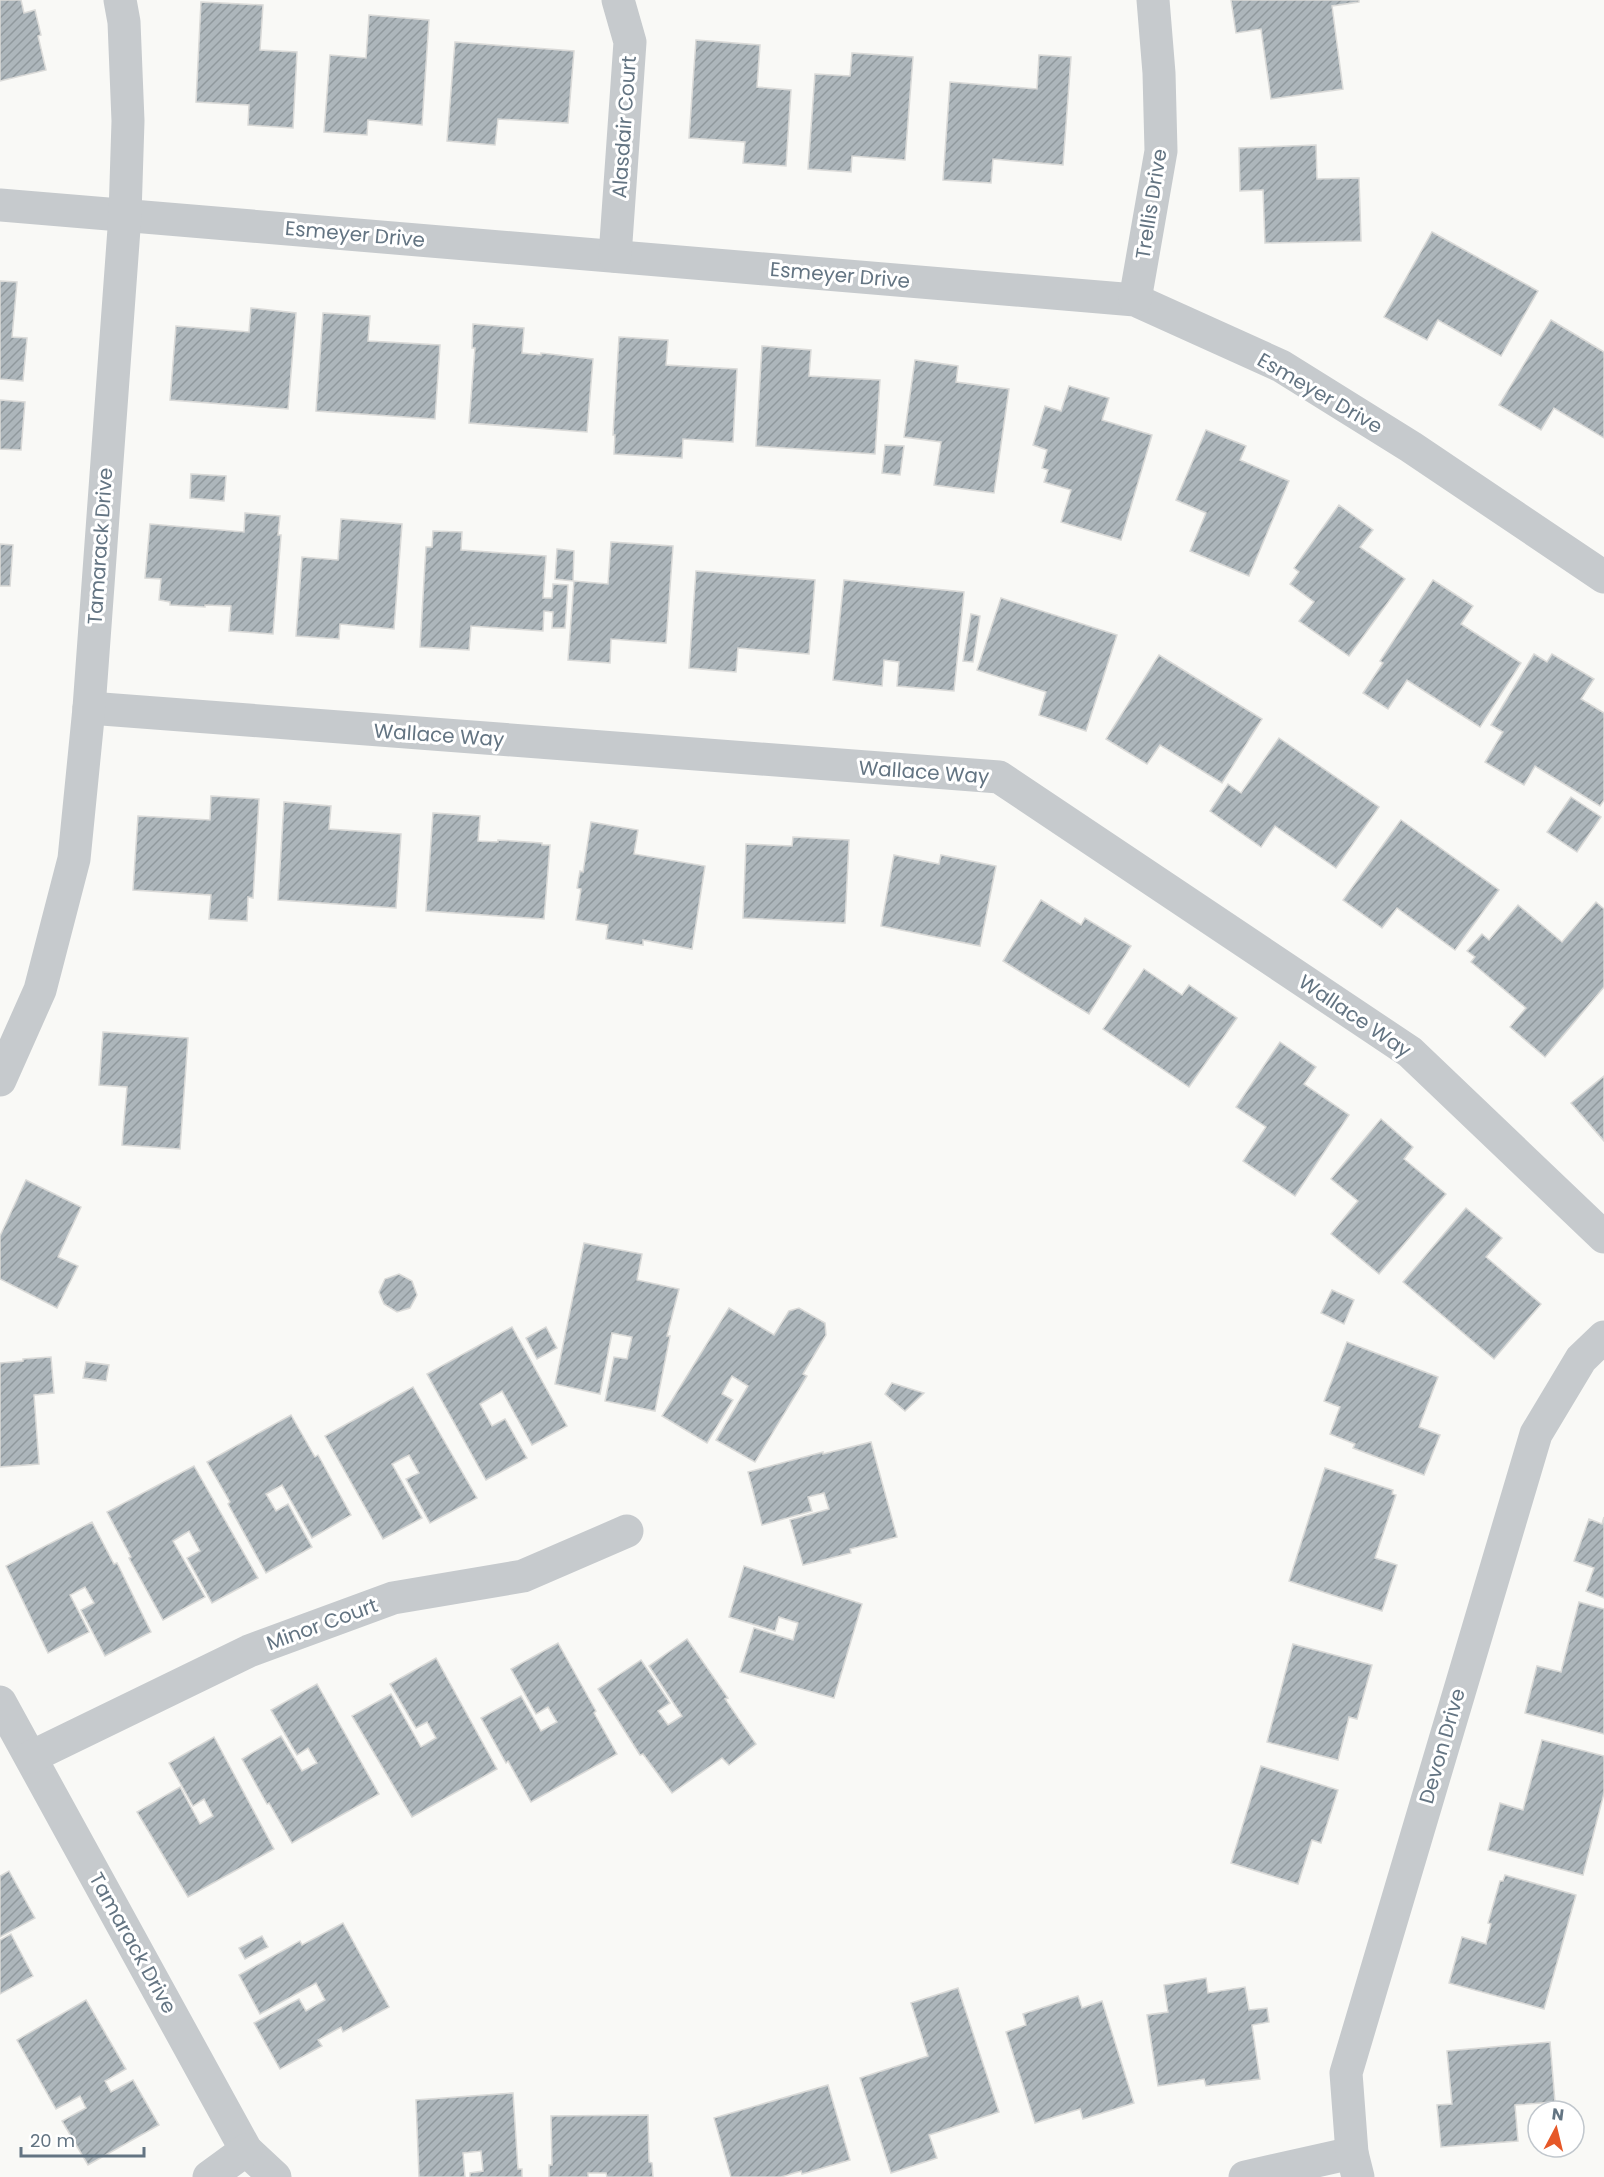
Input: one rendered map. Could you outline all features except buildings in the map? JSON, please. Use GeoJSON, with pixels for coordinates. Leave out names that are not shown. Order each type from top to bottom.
{"type":"FeatureCollection","features":[{"type":"Feature","properties":{"kind":"street","name":"Tamarack Drive"},"geometry":{"type":"LineString","coordinates":[[0,1080],[40,990],[74,859],[88,708],[124,215],[128,121],[124,22],[120,0]]}},
{"type":"Feature","properties":{"kind":"street","name":"Alasdair Court"},"geometry":{"type":"LineString","coordinates":[[615,256],[630,42],[618,0]]}},
{"type":"Feature","properties":{"kind":"street","name":"Trellis Drive"},"geometry":{"type":"LineString","coordinates":[[1135,300],[1161,151],[1159,73],[1153,0]]}},
{"type":"Feature","properties":{"kind":"street","name":"Esmeyer Drive"},"geometry":{"type":"LineString","coordinates":[[0,205],[1135,300],[1281,366],[1411,447],[1604,577]]}},
{"type":"Feature","properties":{"kind":"street","name":"Wallace Way"},"geometry":{"type":"LineString","coordinates":[[88,708],[999,777],[1410,1052],[1604,1237]]}},
{"type":"Feature","properties":{"kind":"street","name":"Devon Drive"},"geometry":{"type":"LineString","coordinates":[[1355,2165],[1346,2073],[1532,1445],[1536,1434],[1581,1359],[1604,1337]]}},
{"type":"Feature","properties":{"kind":"street","name":"Minor Court"},"geometry":{"type":"LineString","coordinates":[[31,1757],[249,1651],[393,1599],[523,1576],[627,1532]]}},
{"type":"Feature","properties":{"kind":"street","name":"Tamarack Drive"},"geometry":{"type":"LineString","coordinates":[[0,1702],[246,2150],[275,2177]]}},
{"type":"Feature","properties":{"kind":"street"},"geometry":{"type":"LineString","coordinates":[[209,2177],[246,2150]]}},
{"type":"Feature","properties":{"kind":"street"},"geometry":{"type":"LineString","coordinates":[[1245,2177],[1355,2165]]}}]}
